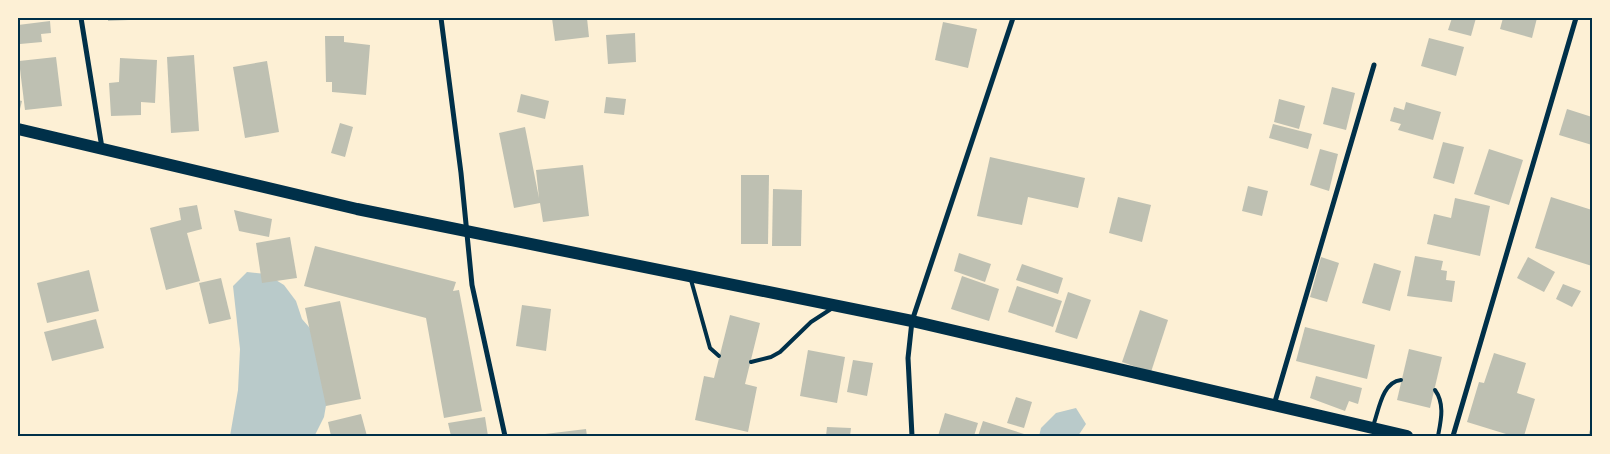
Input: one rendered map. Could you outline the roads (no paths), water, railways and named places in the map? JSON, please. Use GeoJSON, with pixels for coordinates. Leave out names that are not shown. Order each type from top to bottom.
{"type":"FeatureCollection","features":[{"type":"Feature","properties":{"kind":"main road"},"geometry":{"type":"LineString","coordinates":[[18,129],[467,232],[912,321],[1407,436]]}},
{"type":"Feature","properties":{"kind":"street"},"geometry":{"type":"LineString","coordinates":[[81,18],[102,148]]}},
{"type":"Feature","properties":{"kind":"street"},"geometry":{"type":"LineString","coordinates":[[441,18],[461,173],[472,285],[505,436]]}},
{"type":"Feature","properties":{"kind":"street"},"geometry":{"type":"LineString","coordinates":[[912,436],[908,358],[912,321],[1013,18]]}},
{"type":"Feature","properties":{"kind":"street"},"geometry":{"type":"LineString","coordinates":[[1453,436],[1576,18]]}},
{"type":"Feature","properties":{"kind":"street"},"geometry":{"type":"LineString","coordinates":[[1274,405],[1374,66]]}},
{"type":"Feature","properties":{"kind":"lane"},"geometry":{"type":"LineString","coordinates":[[690,277],[710,348],[719,356]]}},
{"type":"Feature","properties":{"kind":"lane"},"geometry":{"type":"LineString","coordinates":[[750,362],[771,357],[780,352],[811,322],[835,306]]}},
{"type":"Feature","properties":{"kind":"lane"},"geometry":{"type":"LineString","coordinates":[[1372,428],[1386,389],[1391,383],[1401,380]]}},
{"type":"Feature","properties":{"kind":"lane"},"geometry":{"type":"LineString","coordinates":[[1434,390],[1441,402],[1442,414],[1438,436]]}}]}
